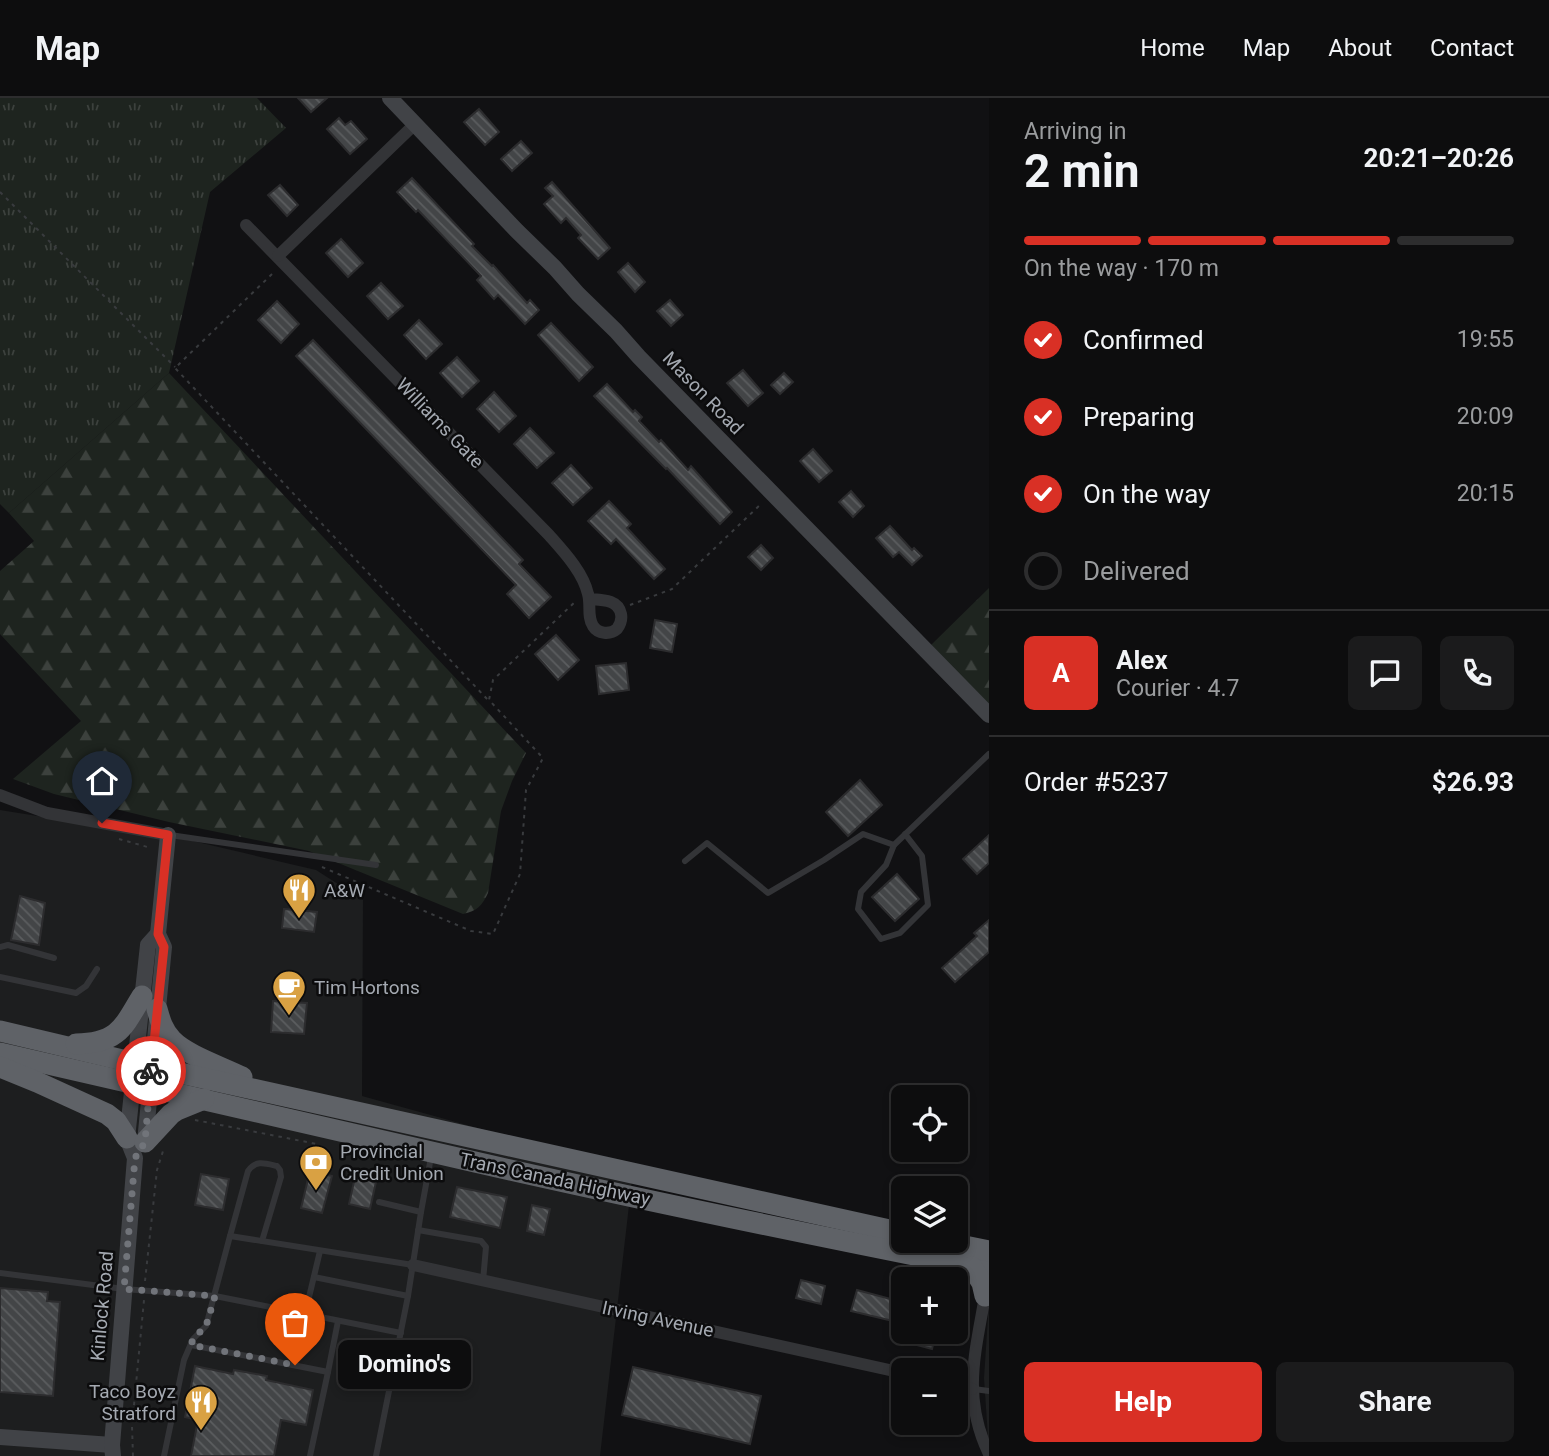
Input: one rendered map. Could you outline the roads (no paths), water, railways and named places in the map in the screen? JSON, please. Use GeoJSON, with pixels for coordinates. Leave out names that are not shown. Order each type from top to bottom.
{"type":"FeatureCollection","features":[{"type":"Feature","properties":{"kind":"highway"},"geometry":{"type":"LineString","coordinates":[[58,1045],[97,1044],[112,1036],[150,1002],[171,1039],[183,1049],[275,1093]]}},
{"type":"Feature","properties":{"kind":"highway","name":"Trans Canada Highway"},"geometry":{"type":"LineString","coordinates":[[0,1031],[58,1045],[204,1099],[765,1225],[981,1268]]}},
{"type":"Feature","properties":{"kind":"highway","name":"Trans Canada Highway"},"geometry":{"type":"LineString","coordinates":[[0,1053],[275,1093],[891,1230]]}},
{"type":"Feature","properties":{"kind":"highway"},"geometry":{"type":"LineString","coordinates":[[0,1067],[107,1114],[136,1146],[177,1110],[204,1099]]}},
{"type":"Feature","properties":{"kind":"highway"},"geometry":{"type":"LineString","coordinates":[[968,1247],[989,1251]]}},
{"type":"Feature","properties":{"kind":"highway"},"geometry":{"type":"LineString","coordinates":[[981,1268],[982,1283],[987,1293]]}},
{"type":"Feature","properties":{"kind":"street","name":"Mason Road"},"geometry":{"type":"LineString","coordinates":[[390,98],[989,715]]}},
{"type":"Feature","properties":{"kind":"street"},"geometry":{"type":"LineString","coordinates":[[278,256],[415,124]]}},
{"type":"Feature","properties":{"kind":"street","name":"Williams Gate"},"geometry":{"type":"LineString","coordinates":[[246,225],[549,535],[579,573],[589,597],[593,627],[604,633],[617,628],[621,622],[619,608],[607,600],[589,597]]}},
{"type":"Feature","properties":{"kind":"street"},"geometry":{"type":"LineString","coordinates":[[0,795],[47,813],[168,835]]}},
{"type":"Feature","properties":{"kind":"street","name":"Kinlock Road"},"geometry":{"type":"LineString","coordinates":[[112,1450],[142,1074],[150,1002],[164,947],[158,934],[168,835]]}},
{"type":"Feature","properties":{"kind":"street","name":"Irving Avenue"},"geometry":{"type":"LineString","coordinates":[[413,1265],[891,1370]]}},
{"type":"Feature","properties":{"kind":"street"},"geometry":{"type":"LineString","coordinates":[[987,1293],[973,1363],[971,1388],[977,1423],[989,1454]]}},
{"type":"Feature","properties":{"kind":"street"},"geometry":{"type":"LineString","coordinates":[[0,1437],[112,1450]]}},
{"type":"Feature","properties":{"kind":"lane"},"geometry":{"type":"LineString","coordinates":[[905,834],[922,856],[928,905],[900,933],[881,939],[858,909],[861,892],[886,865],[894,845],[905,834],[989,754]]}},
{"type":"Feature","properties":{"kind":"lane"},"geometry":{"type":"LineString","coordinates":[[685,861],[707,843],[768,893],[863,834],[894,845]]}},
{"type":"Feature","properties":{"kind":"lane"},"geometry":{"type":"LineString","coordinates":[[168,835],[376,865]]}},
{"type":"Feature","properties":{"kind":"lane"},"geometry":{"type":"LineString","coordinates":[[0,947],[8,945],[54,958]]}},
{"type":"Feature","properties":{"kind":"lane"},"geometry":{"type":"LineString","coordinates":[[0,977],[76,993],[86,986],[97,969]]}},
{"type":"Feature","properties":{"kind":"lane"},"geometry":{"type":"LineString","coordinates":[[376,1456],[408,1296],[432,1152]]}},
{"type":"Feature","properties":{"kind":"lane"},"geometry":{"type":"LineString","coordinates":[[164,1456],[184,1360],[193,1339],[206,1326],[248,1171],[253,1164],[259,1162],[277,1166],[281,1177],[262,1241]]}},
{"type":"Feature","properties":{"kind":"lane"},"geometry":{"type":"LineString","coordinates":[[379,1202],[421,1212]]}},
{"type":"Feature","properties":{"kind":"lane"},"geometry":{"type":"LineString","coordinates":[[418,1230],[481,1241],[486,1247],[483,1281]]}},
{"type":"Feature","properties":{"kind":"lane"},"geometry":{"type":"LineString","coordinates":[[230,1237],[413,1265]]}},
{"type":"Feature","properties":{"kind":"lane"},"geometry":{"type":"LineString","coordinates":[[305,1314],[320,1251]]}},
{"type":"Feature","properties":{"kind":"lane"},"geometry":{"type":"LineString","coordinates":[[0,1273],[124,1289],[215,1296],[401,1333]]}},
{"type":"Feature","properties":{"kind":"lane"},"geometry":{"type":"LineString","coordinates":[[314,1277],[408,1296]]}},
{"type":"Feature","properties":{"kind":"lane"},"geometry":{"type":"LineString","coordinates":[[310,1456],[338,1321]]}},
{"type":"Feature","properties":{"kind":"lane"},"geometry":{"type":"LineString","coordinates":[[191,1345],[328,1371]]}},
{"type":"Feature","properties":{"kind":"lane"},"geometry":{"type":"LineString","coordinates":[[971,1388],[989,1391]]}},
{"type":"Feature","properties":{"kind":"place","name":"A&W"},"geometry":{"type":"Point","coordinates":[299,920]}},
{"type":"Feature","properties":{"kind":"place","name":"Tim Hortons"},"geometry":{"type":"Point","coordinates":[289,1017]}},
{"type":"Feature","properties":{"kind":"place","name":"Provincial Credit Union"},"geometry":{"type":"Point","coordinates":[316,1192]}},
{"type":"Feature","properties":{"kind":"place","name":"Domino's"},"geometry":{"type":"Point","coordinates":[295,1365]}},
{"type":"Feature","properties":{"kind":"place","name":"Taco Boyz Stratford"},"geometry":{"type":"Point","coordinates":[201,1432]}}]}
